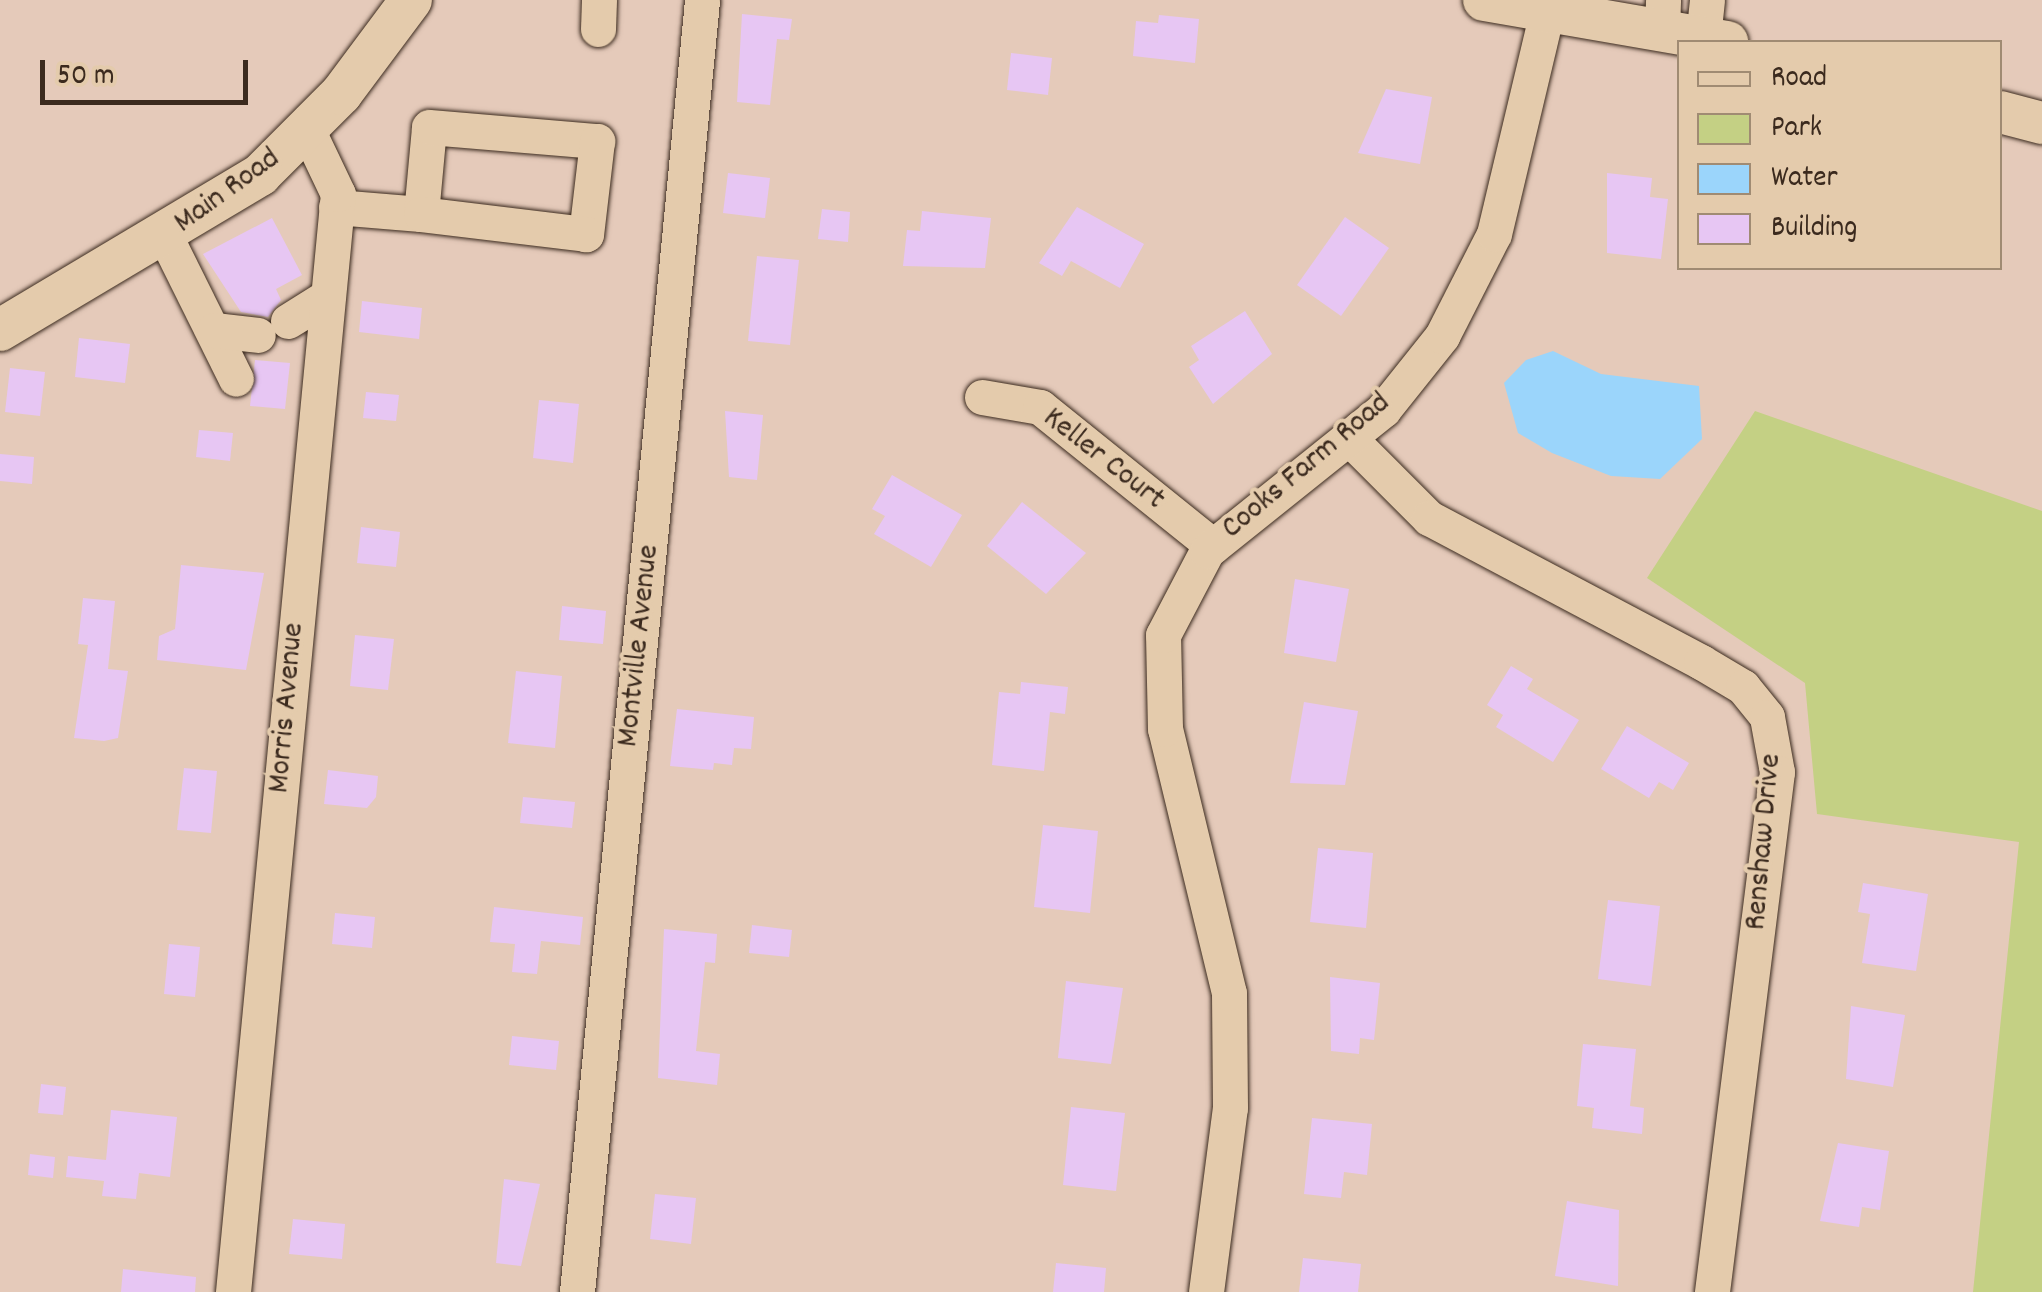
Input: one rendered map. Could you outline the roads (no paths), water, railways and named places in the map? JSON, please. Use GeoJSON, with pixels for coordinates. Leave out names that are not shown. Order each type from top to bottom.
{"type":"FeatureCollection","features":[{"type":"Feature","properties":{"kind":"main road","name":"Main Road"},"geometry":{"type":"LineString","coordinates":[[0,330],[166,238],[308,131],[411,0]]}},
{"type":"Feature","properties":{"kind":"main road"},"geometry":{"type":"LineString","coordinates":[[1484,0],[1546,11],[1663,15],[1712,27]]}},
{"type":"Feature","properties":{"kind":"main road"},"geometry":{"type":"LineString","coordinates":[[2002,113],[2042,124]]}},
{"type":"Feature","properties":{"kind":"street","name":"Montville Avenue"},"geometry":{"type":"LineString","coordinates":[[577,1292],[702,0]]}},
{"type":"Feature","properties":{"kind":"street","name":"Cooks Farm Road"},"geometry":{"type":"LineString","coordinates":[[1206,1292],[1230,1108],[1229,993],[1158,672],[1169,616],[1213,546],[1350,439],[1408,382],[1470,286],[1518,158],[1546,11]]}},
{"type":"Feature","properties":{"kind":"street"},"geometry":{"type":"LineString","coordinates":[[336,207],[586,234],[597,141],[429,128],[421,214]]}},
{"type":"Feature","properties":{"kind":"street","name":"Morris Avenue"},"geometry":{"type":"LineString","coordinates":[[232,1292],[336,207],[326,156],[308,131]]}},
{"type":"Feature","properties":{"kind":"street"},"geometry":{"type":"LineString","coordinates":[[166,238],[236,379]]}},
{"type":"Feature","properties":{"kind":"street"},"geometry":{"type":"LineString","coordinates":[[214,330],[273,328],[328,296]]}},
{"type":"Feature","properties":{"kind":"street","name":"Keller Court"},"geometry":{"type":"LineString","coordinates":[[982,398],[1040,408],[1213,546]]}},
{"type":"Feature","properties":{"kind":"street","name":"Renshaw Drive"},"geometry":{"type":"LineString","coordinates":[[1350,439],[1429,518],[1702,662],[1743,687],[1766,717],[1777,772],[1712,1292]]}},
{"type":"Feature","properties":{"kind":"water"},"geometry":{"type":"Polygon","coordinates":[[[1553,351],[1601,374],[1699,386],[1702,439],[1660,479],[1611,476],[1552,453],[1518,433],[1504,383],[1526,360],[1553,351]]]}}]}
